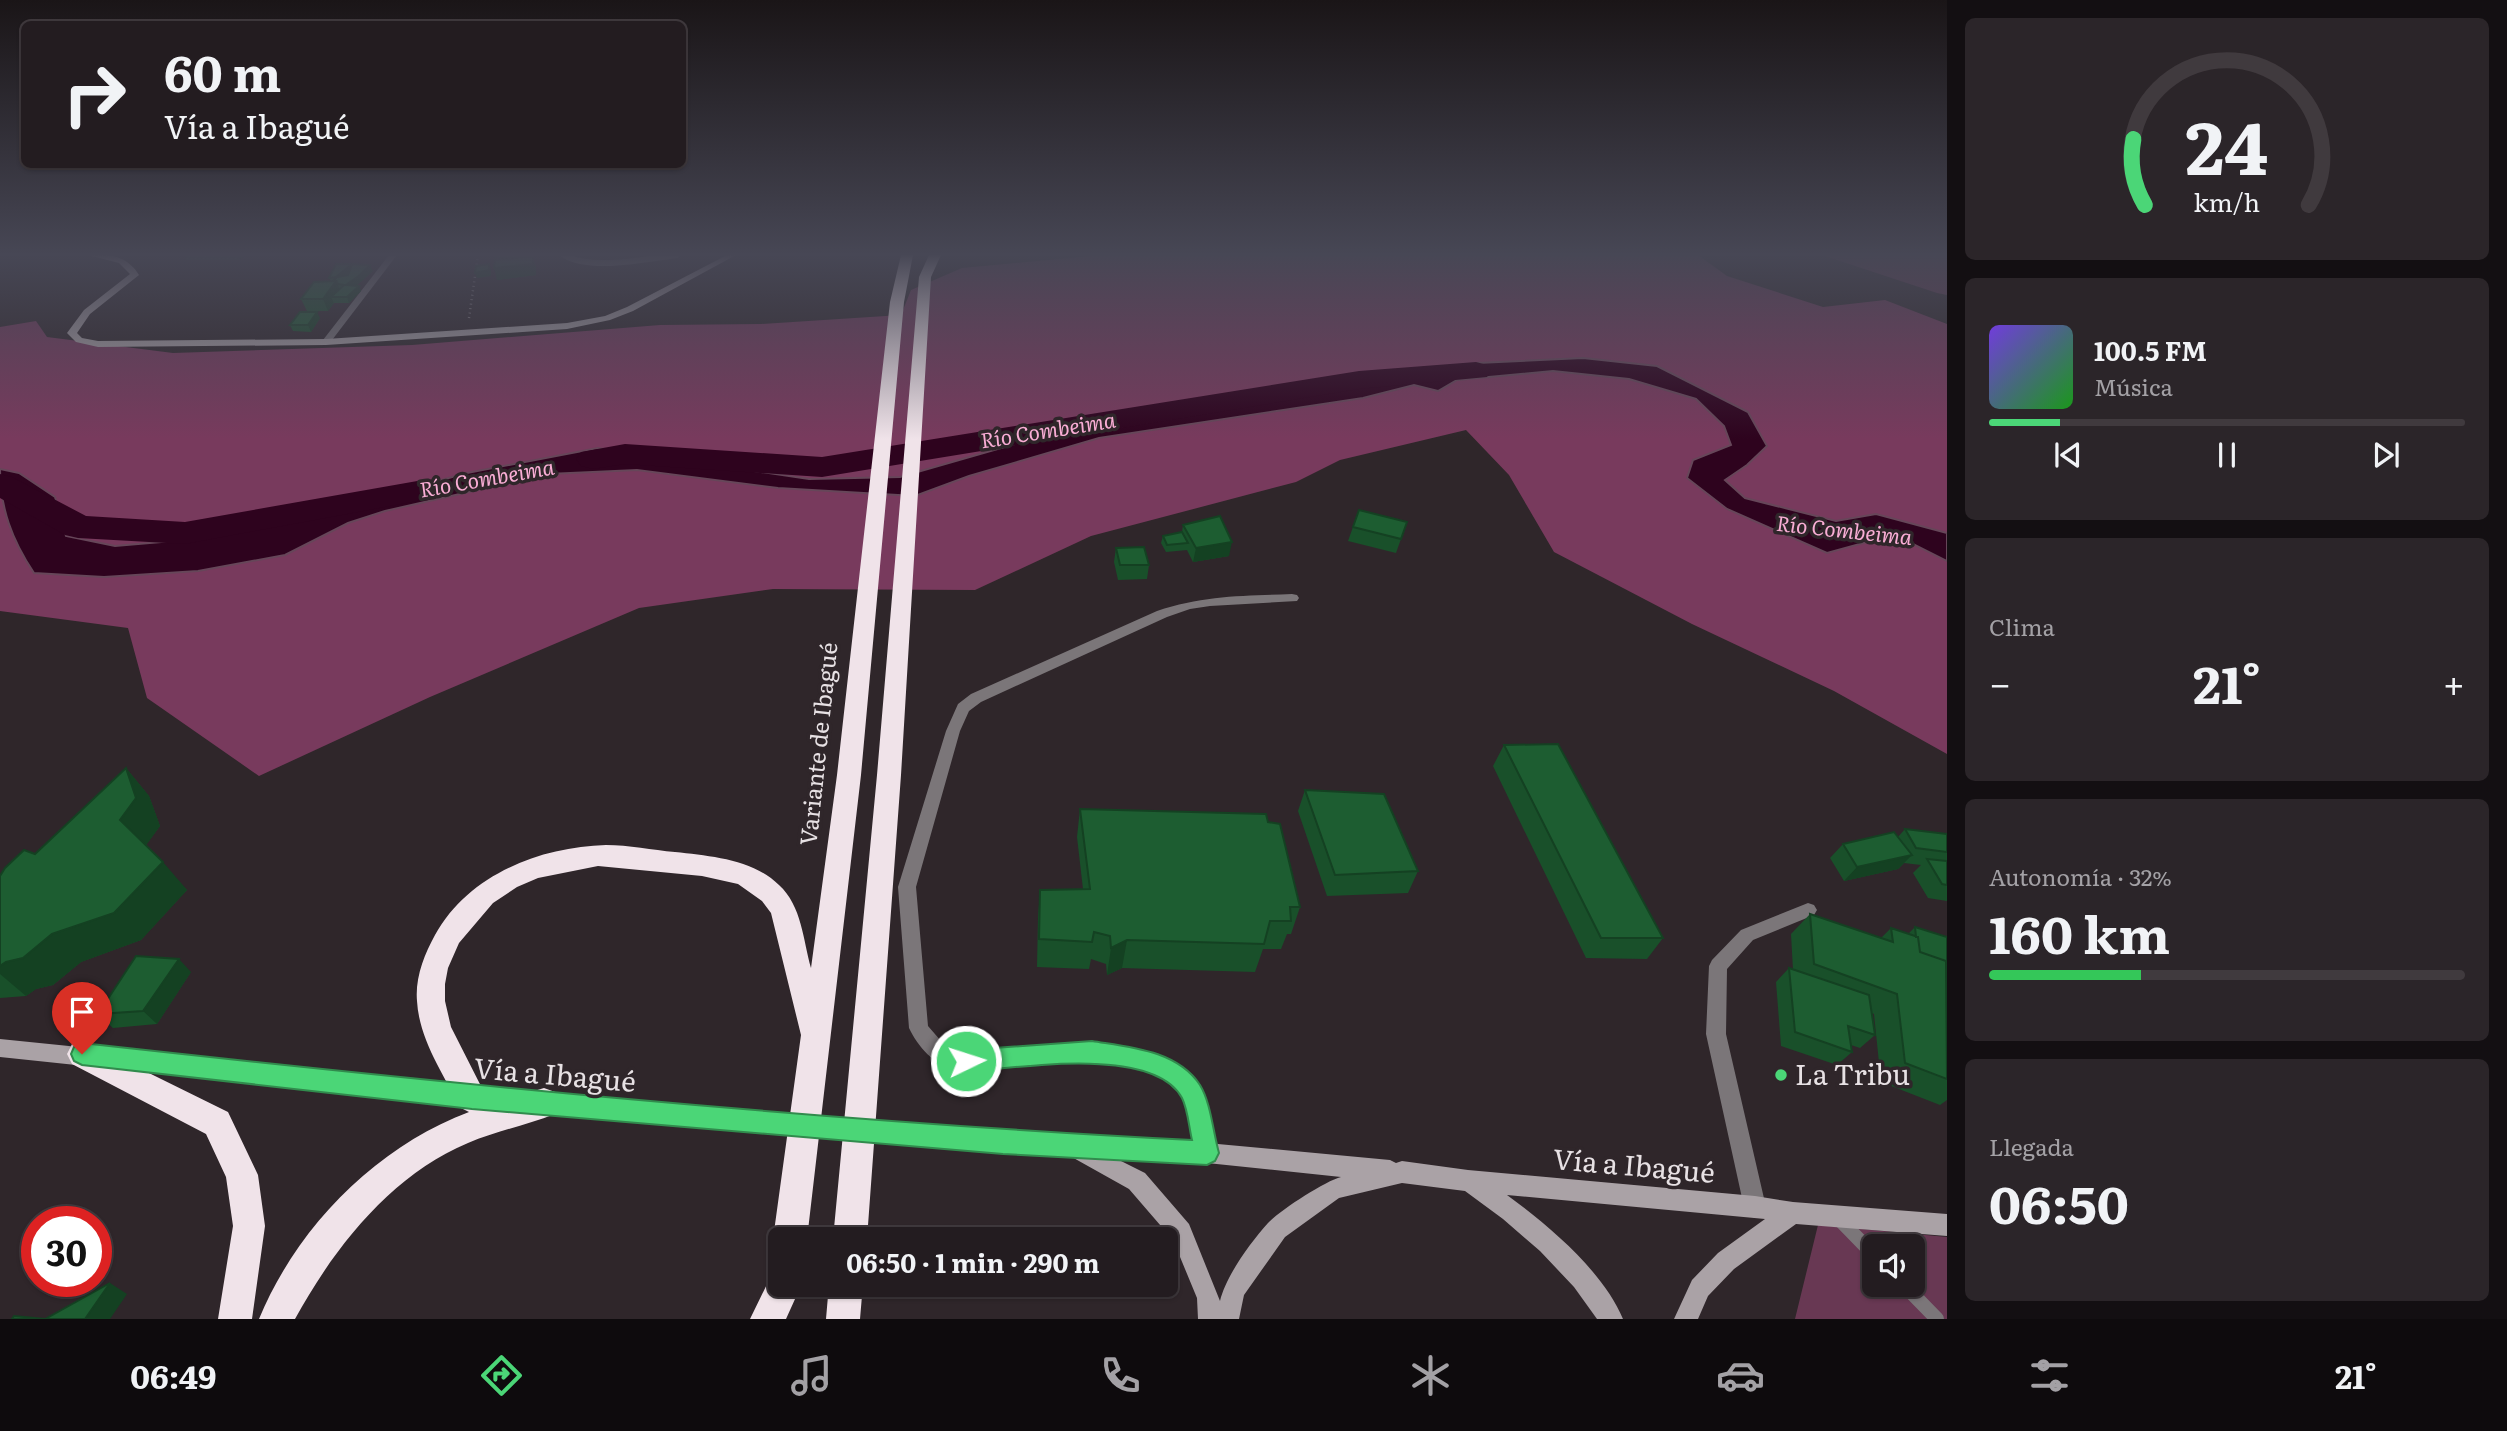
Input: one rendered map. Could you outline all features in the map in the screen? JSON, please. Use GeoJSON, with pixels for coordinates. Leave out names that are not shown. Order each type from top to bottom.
{"type":"FeatureCollection","features":[{"type":"Feature","properties":{"kind":"highway","name":"Variante de Ibagué"},"geometry":{"type":"LineString","coordinates":[[792,1227],[849,775],[896,317]]}},
{"type":"Feature","properties":{"kind":"highway"},"geometry":{"type":"LineString","coordinates":[[851,1227],[890,775],[922,317]]}},
{"type":"Feature","properties":{"kind":"highway"},"geometry":{"type":"LineString","coordinates":[[472,1098],[445,1047],[434,1018],[431,998],[433,975],[441,951],[460,921],[497,886],[555,864],[600,856],[727,870],[741,874],[766,890],[782,907],[817,1042]]}},
{"type":"Feature","properties":{"kind":"highway"},"geometry":{"type":"LineString","coordinates":[[82,1054],[216,1123],[242,1174],[248,1226],[235,1319]]}},
{"type":"Feature","properties":{"kind":"highway"},"geometry":{"type":"LineString","coordinates":[[276,1319],[297,1279],[322,1243],[355,1206],[405,1163],[454,1133],[544,1103]]}},
{"type":"Feature","properties":{"kind":"highway"},"geometry":{"type":"LineString","coordinates":[[767,1319],[782,1297]]}},
{"type":"Feature","properties":{"kind":"highway"},"geometry":{"type":"LineString","coordinates":[[843,1319],[845,1297]]}},
{"type":"Feature","properties":{"kind":"main road"},"geometry":{"type":"LineString","coordinates":[[84,317],[72,333],[79,340],[98,344],[326,342],[567,326],[611,317]]}},
{"type":"Feature","properties":{"kind":"main road","name":"Vía a Ibagué"},"geometry":{"type":"LineString","coordinates":[[0,1048],[82,1054],[472,1098],[1024,1144],[1207,1153],[1793,1213],[1947,1225]]}},
{"type":"Feature","properties":{"kind":"main road","name":"Vía a Ibagué"},"geometry":{"type":"LineString","coordinates":[[1024,1144],[1083,1151],[1137,1181],[1181,1232],[1208,1298],[1210,1319]]}},
{"type":"Feature","properties":{"kind":"main road"},"geometry":{"type":"LineString","coordinates":[[1227,1319],[1234,1290],[1277,1229],[1334,1189],[1402,1172]]}},
{"type":"Feature","properties":{"kind":"main road"},"geometry":{"type":"LineString","coordinates":[[1468,1181],[1516,1213],[1561,1255],[1611,1319]]}},
{"type":"Feature","properties":{"kind":"main road"},"geometry":{"type":"LineString","coordinates":[[1686,1319],[1700,1288],[1726,1261],[1793,1213]]}},
{"type":"Feature","properties":{"kind":"street"},"geometry":{"type":"LineString","coordinates":[[326,342],[346,317]]}},
{"type":"Feature","properties":{"kind":"street"},"geometry":{"type":"LineString","coordinates":[[1207,1153],[1192,1093],[1178,1077],[1152,1062],[1092,1051],[955,1060],[942,1055],[929,1045],[919,1028],[907,887],[953,731],[963,708],[1162,614],[1188,605],[1292,598]]}},
{"type":"Feature","properties":{"kind":"street"},"geometry":{"type":"LineString","coordinates":[[1755,1207],[1716,1034],[1718,966],[1747,935],[1808,910]]}},
{"type":"Feature","properties":{"kind":"lane"},"geometry":{"type":"LineString","coordinates":[[1835,1215],[1862,1243]]}},
{"type":"Feature","properties":{"kind":"lane"},"geometry":{"type":"LineString","coordinates":[[1916,1297],[1937,1319]]}},
{"type":"Feature","properties":{"kind":"path"},"geometry":{"type":"LineString","coordinates":[[467,333],[469,317]]}},
{"type":"Feature","properties":{"kind":"shaded area"},"geometry":{"type":"Polygon","coordinates":[[[877,317],[1928,317],[1947,324],[1947,754],[1834,691],[1692,624],[1554,552],[1509,475],[1466,430],[1340,460],[1296,482],[1091,536],[975,590],[773,589],[639,608],[430,697],[259,776],[147,698],[128,628],[0,611],[0,327],[36,321],[47,337],[173,353],[412,345],[660,325],[761,324],[877,317]]]}},
{"type":"Feature","properties":{"kind":"shaded area"},"geometry":{"type":"Polygon","coordinates":[[[1818,1225],[1915,1234],[1862,1234],[1862,1297],[1925,1297],[1925,1235],[1947,1237],[1947,1319],[1795,1319],[1818,1225]]]}},
{"type":"Feature","properties":{"kind":"water"},"geometry":{"type":"Polygon","coordinates":[[[1583,358],[1657,366],[1748,412],[1767,446],[1747,465],[1725,480],[1745,498],[1836,521],[1876,514],[1947,533],[1947,561],[1911,543],[1867,542],[1827,553],[1727,509],[1687,478],[1693,460],[1731,445],[1724,426],[1696,399],[1629,379],[1553,371],[1457,380],[1438,391],[1414,385],[1363,398],[1099,438],[969,476],[915,496],[778,488],[637,470],[548,474],[385,511],[348,523],[285,555],[198,571],[104,577],[34,573],[19,548],[2,497],[0,469],[19,473],[55,497],[66,536],[115,546],[208,538],[313,515],[467,473],[598,448],[809,479],[900,477],[1015,444],[1378,384],[1477,363],[1583,358]]]}},
{"type":"Feature","properties":{"kind":"building"},"geometry":{"type":"Polygon","coordinates":[[[296,317],[314,317],[308,325],[290,325],[296,317]]]}},
{"type":"Feature","properties":{"kind":"building"},"geometry":{"type":"Polygon","coordinates":[[[1359,510],[1407,522],[1401,539],[1353,527],[1359,510]]]}},
{"type":"Feature","properties":{"kind":"building"},"geometry":{"type":"Polygon","coordinates":[[[1220,516],[1232,542],[1196,548],[1183,525],[1220,516]]]}},
{"type":"Feature","properties":{"kind":"building"},"geometry":{"type":"Polygon","coordinates":[[[1182,532],[1188,543],[1167,545],[1163,536],[1182,532]]]}},
{"type":"Feature","properties":{"kind":"building"},"geometry":{"type":"Polygon","coordinates":[[[1144,547],[1149,565],[1120,565],[1116,548],[1144,547]]]}},
{"type":"Feature","properties":{"kind":"building"},"geometry":{"type":"Polygon","coordinates":[[[1558,744],[1663,938],[1601,938],[1504,745],[1558,744]]]}},
{"type":"Feature","properties":{"kind":"building"},"geometry":{"type":"Polygon","coordinates":[[[126,768],[136,798],[120,820],[163,862],[114,913],[52,934],[23,958],[0,966],[0,876],[5,868],[24,850],[35,854],[126,768]]]}},
{"type":"Feature","properties":{"kind":"building"},"geometry":{"type":"Polygon","coordinates":[[[1305,790],[1384,794],[1418,871],[1335,875],[1305,790]]]}},
{"type":"Feature","properties":{"kind":"building"},"geometry":{"type":"Polygon","coordinates":[[[1080,809],[1266,814],[1268,822],[1280,824],[1300,907],[1290,907],[1291,921],[1270,921],[1264,944],[1127,940],[1111,948],[1110,936],[1094,932],[1092,942],[1039,939],[1040,890],[1090,889],[1080,809]]]}},
{"type":"Feature","properties":{"kind":"building"},"geometry":{"type":"Polygon","coordinates":[[[1905,829],[1947,834],[1947,852],[1916,848],[1905,829]]]}},
{"type":"Feature","properties":{"kind":"building"},"geometry":{"type":"Polygon","coordinates":[[[1894,832],[1912,855],[1857,867],[1843,844],[1894,832]]]}},
{"type":"Feature","properties":{"kind":"building"},"geometry":{"type":"Polygon","coordinates":[[[1927,859],[1947,861],[1947,885],[1942,884],[1927,859]]]}},
{"type":"Feature","properties":{"kind":"building"},"geometry":{"type":"Polygon","coordinates":[[[1810,914],[1893,942],[1891,928],[1918,937],[1920,952],[1946,961],[1947,1079],[1905,1063],[1897,994],[1814,964],[1810,914]]]}},
{"type":"Feature","properties":{"kind":"building"},"geometry":{"type":"Polygon","coordinates":[[[1915,927],[1947,937],[1947,965],[1946,961],[1920,952],[1915,927]]]}},
{"type":"Feature","properties":{"kind":"building"},"geometry":{"type":"Polygon","coordinates":[[[136,956],[179,959],[143,1011],[98,1014],[136,956]]]}},
{"type":"Feature","properties":{"kind":"building"},"geometry":{"type":"Polygon","coordinates":[[[1789,968],[1869,995],[1875,1035],[1848,1026],[1852,1052],[1795,1032],[1789,968]]]}},
{"type":"Feature","properties":{"kind":"building"},"geometry":{"type":"Polygon","coordinates":[[[85,1297],[100,1297],[85,1319],[45,1319],[85,1297]]]}},
{"type":"Feature","properties":{"kind":"building"},"geometry":{"type":"Polygon","coordinates":[[[14,1316],[45,1319],[12,1319],[14,1316]]]}},
{"type":"Feature","properties":{"kind":"waterway","name":"Río Combeima"},"geometry":{"type":"LineString","coordinates":[[593,459],[625,454],[822,467],[1359,380],[1476,371]]}},
{"type":"Feature","properties":{"kind":"waterway","name":"Río Combeima"},"geometry":{"type":"LineString","coordinates":[[0,484],[78,527],[185,533],[423,490]]}},
{"type":"Feature","properties":{"kind":"place","name":"La Tribu"},"geometry":{"type":"Point","coordinates":[1781,1075]}},
{"type":"Feature","properties":{"kind":"route"},"geometry":{"type":"LineString","coordinates":[[82,1054],[472,1098],[1003,1142],[1207,1153],[1192,1093],[1178,1077],[1152,1062],[1092,1051],[966,1061]]}}]}
